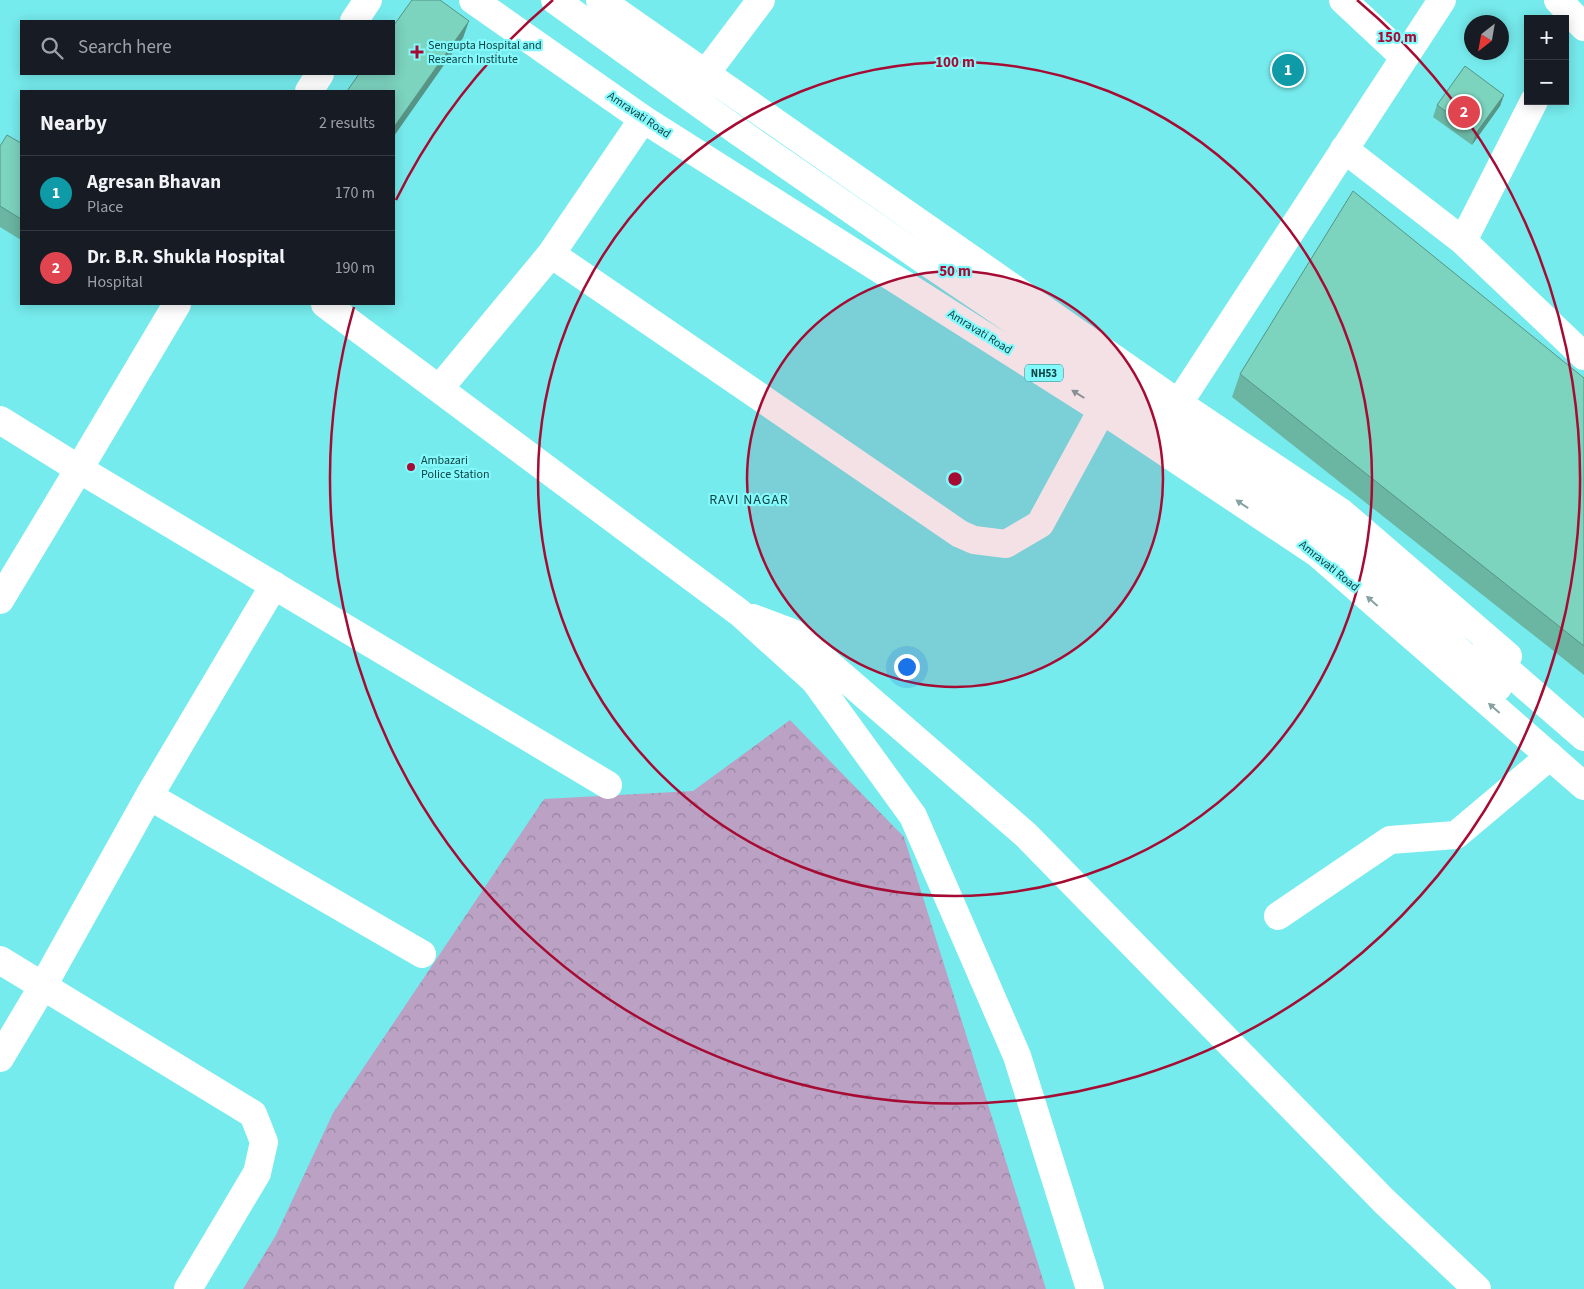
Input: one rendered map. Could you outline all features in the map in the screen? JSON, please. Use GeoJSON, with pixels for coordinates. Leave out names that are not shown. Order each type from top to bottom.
{"type":"FeatureCollection","features":[{"type":"Feature","properties":{"kind":"main road"},"geometry":{"type":"LineString","coordinates":[[355,20],[368,0]]}},
{"type":"Feature","properties":{"kind":"main road","name":"Amravati Road"},"geometry":{"type":"LineString","coordinates":[[473,0],[643,119],[1102,410],[1317,554],[1584,786]]}},
{"type":"Feature","properties":{"kind":"main road"},"geometry":{"type":"LineString","coordinates":[[555,0],[916,254],[1332,537],[1584,765]]}},
{"type":"Feature","properties":{"kind":"main road"},"geometry":{"type":"LineString","coordinates":[[579,0],[1158,405],[1338,524],[1584,737]]}},
{"type":"Feature","properties":{"kind":"main road"},"geometry":{"type":"LineString","coordinates":[[600,0],[1178,403],[1342,513],[1584,721]]}},
{"type":"Feature","properties":{"kind":"main road"},"geometry":{"type":"LineString","coordinates":[[706,73],[761,0]]}},
{"type":"Feature","properties":{"kind":"main road"},"geometry":{"type":"LineString","coordinates":[[1343,0],[1404,58]]}},
{"type":"Feature","properties":{"kind":"main road"},"geometry":{"type":"LineString","coordinates":[[1153,444],[1442,0]]}},
{"type":"Feature","properties":{"kind":"main road"},"geometry":{"type":"LineString","coordinates":[[310,90],[319,75]]}},
{"type":"Feature","properties":{"kind":"main road"},"geometry":{"type":"LineString","coordinates":[[1463,241],[1532,105]]}},
{"type":"Feature","properties":{"kind":"main road"},"geometry":{"type":"LineString","coordinates":[[439,389],[551,254],[643,119]]}},
{"type":"Feature","properties":{"kind":"main road"},"geometry":{"type":"LineString","coordinates":[[1344,149],[1463,241],[1584,356]]}},
{"type":"Feature","properties":{"kind":"main road"},"geometry":{"type":"LineString","coordinates":[[551,254],[960,534],[974,540],[1006,544],[1040,524],[1102,410]]}},
{"type":"Feature","properties":{"kind":"main road"},"geometry":{"type":"LineString","coordinates":[[0,600],[80,470],[176,305]]}},
{"type":"Feature","properties":{"kind":"main road"},"geometry":{"type":"LineString","coordinates":[[326,305],[740,613],[815,681],[913,816],[1017,1056],[1090,1289]]}},
{"type":"Feature","properties":{"kind":"main road"},"geometry":{"type":"LineString","coordinates":[[0,420],[80,470],[608,784]]}},
{"type":"Feature","properties":{"kind":"main road"},"geometry":{"type":"LineString","coordinates":[[0,1058],[149,796],[274,585]]}},
{"type":"Feature","properties":{"kind":"main road"},"geometry":{"type":"LineString","coordinates":[[740,613],[793,633],[1026,835],[1385,1202],[1477,1289]]}},
{"type":"Feature","properties":{"kind":"main road"},"geometry":{"type":"LineString","coordinates":[[1278,916],[1390,840],[1456,835],[1550,756]]}},
{"type":"Feature","properties":{"kind":"main road"},"geometry":{"type":"LineString","coordinates":[[149,796],[422,954]]}},
{"type":"Feature","properties":{"kind":"main road"},"geometry":{"type":"LineString","coordinates":[[0,960],[253,1114],[264,1142],[257,1173],[188,1289]]}},
{"type":"Feature","properties":{"kind":"green space"},"geometry":{"type":"Polygon","coordinates":[[[790,720],[904,837],[1046,1289],[243,1289],[276,1235],[333,1113],[544,799],[693,791],[790,720]]]}},
{"type":"Feature","properties":{"kind":"building"},"geometry":{"type":"Polygon","coordinates":[[[412,0],[440,0],[469,21],[395,126],[395,90],[348,90],[358,75],[395,75],[395,24],[412,0]]]}},
{"type":"Feature","properties":{"kind":"building"},"geometry":{"type":"Polygon","coordinates":[[[1465,66],[1504,95],[1476,133],[1437,105],[1465,66]]]}},
{"type":"Feature","properties":{"kind":"building"},"geometry":{"type":"Polygon","coordinates":[[[7,135],[20,142],[20,218],[0,206],[0,146],[7,135]]]}},
{"type":"Feature","properties":{"kind":"building"},"geometry":{"type":"Polygon","coordinates":[[[1353,191],[1584,378],[1584,646],[1240,374],[1353,191]]]}},
{"type":"Feature","properties":{"kind":"place","name":"Sengupta Hospital and Research Institute"},"geometry":{"type":"Point","coordinates":[417,52]}},
{"type":"Feature","properties":{"kind":"place","name":"Agresan Bhavan"},"geometry":{"type":"Point","coordinates":[1288,70]}},
{"type":"Feature","properties":{"kind":"place","name":"Dr. B.R. Shukla Hospital"},"geometry":{"type":"Point","coordinates":[1464,112]}},
{"type":"Feature","properties":{"kind":"place","name":"Ambazari Police Station"},"geometry":{"type":"Point","coordinates":[411,467]}},
{"type":"Feature","properties":{"kind":"district","name":"RAVI NAGAR"},"geometry":{"type":"Point","coordinates":[749,500]}}]}
